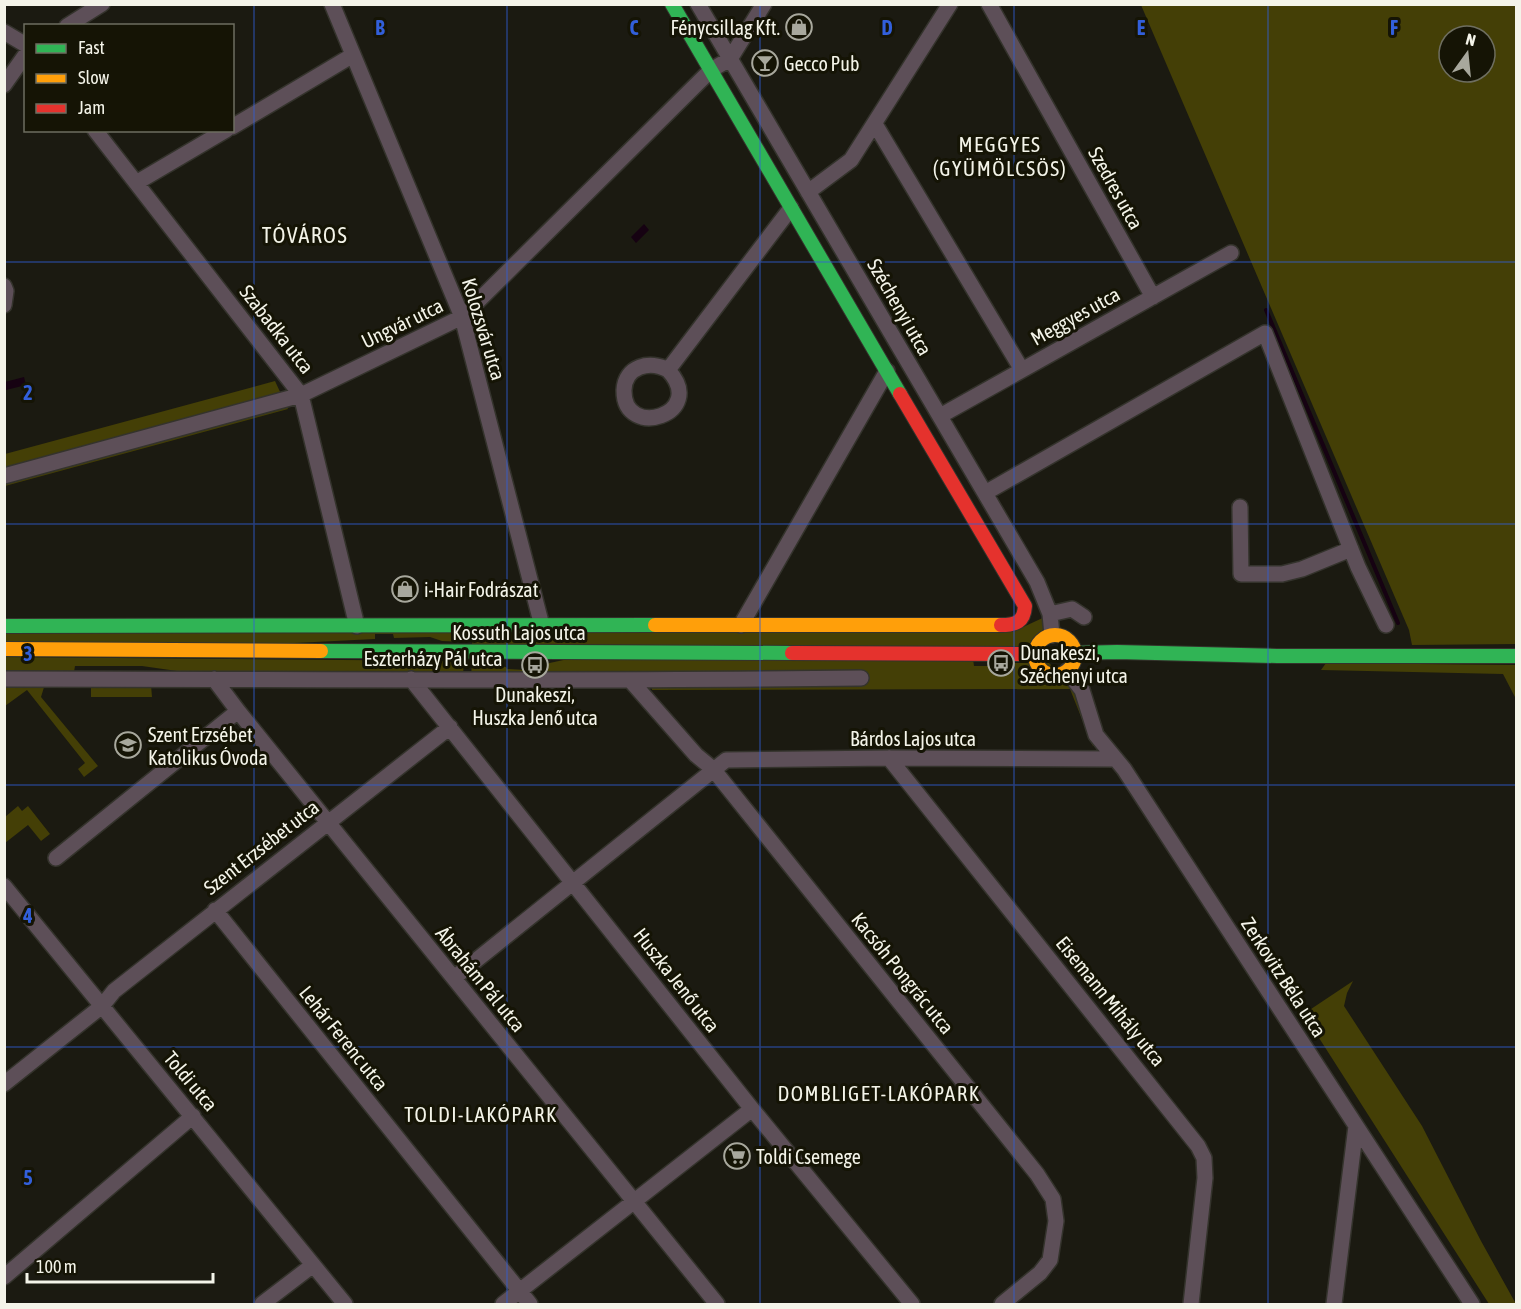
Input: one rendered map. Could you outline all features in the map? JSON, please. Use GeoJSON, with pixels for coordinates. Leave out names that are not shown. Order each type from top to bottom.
{"type":"FeatureCollection","features":[{"type":"Feature","properties":{"kind":"street"},"geometry":{"type":"LineString","coordinates":[[70,24],[102,4]]}},
{"type":"Feature","properties":{"kind":"street","name":"Kolozsvár utca"},"geometry":{"type":"LineString","coordinates":[[332,4],[462,317],[542,626]]}},
{"type":"Feature","properties":{"kind":"street"},"geometry":{"type":"LineString","coordinates":[[672,4],[887,371],[741,626]]}},
{"type":"Feature","properties":{"kind":"street","name":"Széchenyi utca"},"geometry":{"type":"LineString","coordinates":[[698,4],[1037,582],[1050,614],[1052,635]]}},
{"type":"Feature","properties":{"kind":"street"},"geometry":{"type":"LineString","coordinates":[[730,59],[764,4]]}},
{"type":"Feature","properties":{"kind":"street"},"geometry":{"type":"LineString","coordinates":[[808,192],[851,160],[950,4]]}},
{"type":"Feature","properties":{"kind":"street","name":"Szedres utca"},"geometry":{"type":"LineString","coordinates":[[989,4],[1153,297]]}},
{"type":"Feature","properties":{"kind":"street"},"geometry":{"type":"LineString","coordinates":[[4,32],[24,44]]}},
{"type":"Feature","properties":{"kind":"street"},"geometry":{"type":"LineString","coordinates":[[234,126],[353,56]]}},
{"type":"Feature","properties":{"kind":"street"},"geometry":{"type":"LineString","coordinates":[[4,85],[24,57]]}},
{"type":"Feature","properties":{"kind":"street","name":"Ungvár utca"},"geometry":{"type":"LineString","coordinates":[[4,476],[302,395],[462,317],[711,70],[730,59]]}},
{"type":"Feature","properties":{"kind":"street"},"geometry":{"type":"LineString","coordinates":[[875,124],[1022,370]]}},
{"type":"Feature","properties":{"kind":"street","name":"Szabadka utca"},"geometry":{"type":"LineString","coordinates":[[97,132],[302,395],[357,626]]}},
{"type":"Feature","properties":{"kind":"street"},"geometry":{"type":"LineString","coordinates":[[136,183],[223,132]]}},
{"type":"Feature","properties":{"kind":"street"},"geometry":{"type":"LineString","coordinates":[[668,370],[791,208]]}},
{"type":"Feature","properties":{"kind":"street","name":"Meggyes utca"},"geometry":{"type":"LineString","coordinates":[[940,416],[1231,253]]}},
{"type":"Feature","properties":{"kind":"street"},"geometry":{"type":"LineString","coordinates":[[4,286],[6,291],[4,305]]}},
{"type":"Feature","properties":{"kind":"street"},"geometry":{"type":"LineString","coordinates":[[985,493],[1265,333],[1358,567],[1386,625]]}},
{"type":"Feature","properties":{"kind":"street","name":"Kossuth Lajos utca"},"geometry":{"type":"LineString","coordinates":[[4,626],[1015,625],[1025,614],[1025,606],[887,371]]}},
{"type":"Feature","properties":{"kind":"street"},"geometry":{"type":"LineString","coordinates":[[1240,507],[1241,574],[1282,574],[1302,569],[1351,549]]}},
{"type":"Feature","properties":{"kind":"street"},"geometry":{"type":"LineString","coordinates":[[1050,614],[1072,609],[1084,617]]}},
{"type":"Feature","properties":{"kind":"street"},"geometry":{"type":"LineString","coordinates":[[1058,634],[1070,640],[1075,653],[1073,665],[1067,671],[1056,675],[1049,674],[1038,666],[1034,654],[1040,641],[1058,634]]}},
{"type":"Feature","properties":{"kind":"street","name":"Kossuth Lajos utca"},"geometry":{"type":"LineString","coordinates":[[4,649],[1034,654]]}},
{"type":"Feature","properties":{"kind":"street"},"geometry":{"type":"LineString","coordinates":[[1075,653],[1516,656]]}},
{"type":"Feature","properties":{"kind":"street","name":"Zerkovitz Béla utca"},"geometry":{"type":"LineString","coordinates":[[1067,671],[1082,690],[1096,735],[1124,769],[1472,1305]]}},
{"type":"Feature","properties":{"kind":"street","name":"Eszterházy Pál utca"},"geometry":{"type":"LineString","coordinates":[[4,678],[631,681],[861,678]]}},
{"type":"Feature","properties":{"kind":"street","name":"Ábrahám Pál utca"},"geometry":{"type":"LineString","coordinates":[[214,679],[717,1305]]}},
{"type":"Feature","properties":{"kind":"street","name":"Huszka Jenő utca"},"geometry":{"type":"LineString","coordinates":[[411,679],[752,1109],[912,1305]]}},
{"type":"Feature","properties":{"kind":"street","name":"Kacsóh Pongrác utca"},"geometry":{"type":"LineString","coordinates":[[631,681],[696,755],[713,769],[1037,1174],[1053,1199],[1056,1221],[1050,1260],[1040,1273],[1002,1305]]}},
{"type":"Feature","properties":{"kind":"street"},"geometry":{"type":"LineString","coordinates":[[56,858],[238,711]]}},
{"type":"Feature","properties":{"kind":"street","name":"Szent Erzsébet utca"},"geometry":{"type":"LineString","coordinates":[[4,1084],[102,1006],[114,991],[215,910],[450,727]]}},
{"type":"Feature","properties":{"kind":"street","name":"Eisemann Mihály utca"},"geometry":{"type":"LineString","coordinates":[[889,758],[1198,1146],[1204,1158],[1205,1178],[1191,1305]]}},
{"type":"Feature","properties":{"kind":"street","name":"Bárdos Lajos utca"},"geometry":{"type":"LineString","coordinates":[[713,769],[726,760],[1116,759]]}},
{"type":"Feature","properties":{"kind":"street"},"geometry":{"type":"LineString","coordinates":[[454,978],[713,769]]}},
{"type":"Feature","properties":{"kind":"street","name":"Toldi utca"},"geometry":{"type":"LineString","coordinates":[[7,894],[193,1116],[345,1305]]}},
{"type":"Feature","properties":{"kind":"street","name":"Lehár Ferenc utca"},"geometry":{"type":"LineString","coordinates":[[215,910],[530,1305]]}},
{"type":"Feature","properties":{"kind":"street"},"geometry":{"type":"LineString","coordinates":[[503,1305],[752,1109]]}},
{"type":"Feature","properties":{"kind":"street"},"geometry":{"type":"LineString","coordinates":[[4,1277],[193,1116]]}},
{"type":"Feature","properties":{"kind":"street"},"geometry":{"type":"LineString","coordinates":[[1334,1305],[1356,1126]]}},
{"type":"Feature","properties":{"kind":"street"},"geometry":{"type":"LineString","coordinates":[[262,1305],[313,1265]]}},
{"type":"Feature","properties":{"kind":"shaded area"},"geometry":{"type":"Polygon","coordinates":[[[1141,5],[1516,5],[1516,644],[1412,645],[1409,630],[1141,5]]]}},
{"type":"Feature","properties":{"kind":"shaded area"},"geometry":{"type":"Polygon","coordinates":[[[644,224],[649,230],[636,243],[631,237],[644,224]]]}},
{"type":"Feature","properties":{"kind":"shaded area"},"geometry":{"type":"Polygon","coordinates":[[[24,377],[26,385],[6,390],[5,382],[24,377]]]}},
{"type":"Feature","properties":{"kind":"shaded area"},"geometry":{"type":"Polygon","coordinates":[[[275,381],[288,409],[5,486],[5,454],[275,381]]]}},
{"type":"Feature","properties":{"kind":"shaded area"},"geometry":{"type":"Polygon","coordinates":[[[1049,615],[1060,635],[1055,642],[1042,647],[472,644],[474,629],[1021,628],[1049,615]]]}},
{"type":"Feature","properties":{"kind":"shaded area"},"geometry":{"type":"Polygon","coordinates":[[[465,630],[466,642],[442,641],[430,637],[394,638],[393,634],[375,634],[375,639],[252,645],[5,642],[5,631],[465,630]]]}},
{"type":"Feature","properties":{"kind":"shaded area"},"geometry":{"type":"Polygon","coordinates":[[[5,657],[464,661],[463,675],[212,673],[142,666],[75,666],[74,672],[5,672],[5,657]]]}},
{"type":"Feature","properties":{"kind":"shaded area"},"geometry":{"type":"Polygon","coordinates":[[[568,659],[973,659],[974,666],[992,666],[993,670],[1006,670],[1007,663],[1049,663],[1059,673],[1073,680],[1093,747],[1070,689],[652,690],[651,676],[471,676],[472,663],[506,667],[507,669],[543,671],[545,664],[568,659]]]}},
{"type":"Feature","properties":{"kind":"shaded area"},"geometry":{"type":"Polygon","coordinates":[[[1326,663],[1516,665],[1516,699],[1503,674],[1321,670],[1326,663]]]}},
{"type":"Feature","properties":{"kind":"shaded area"},"geometry":{"type":"Polygon","coordinates":[[[5,683],[45,684],[41,697],[98,766],[84,777],[78,769],[85,763],[27,690],[5,706],[5,683]]]}},
{"type":"Feature","properties":{"kind":"shaded area"},"geometry":{"type":"Polygon","coordinates":[[[91,685],[151,685],[152,697],[91,697],[91,685]]]}},
{"type":"Feature","properties":{"kind":"shaded area"},"geometry":{"type":"Polygon","coordinates":[[[18,806],[22,811],[28,806],[50,834],[41,841],[28,825],[5,843],[5,817],[18,806]]]}},
{"type":"Feature","properties":{"kind":"shaded area"},"geometry":{"type":"Polygon","coordinates":[[[1353,981],[1344,1006],[1422,1126],[1516,1304],[1489,1304],[1305,1016],[1305,1013],[1353,981]]]}},
{"type":"Feature","properties":{"kind":"waterway"},"geometry":{"type":"LineString","coordinates":[[1266,310],[1398,623]]}},
{"type":"Feature","properties":{"kind":"traffic: fast"},"geometry":{"type":"LineString","coordinates":[[672,4],[900,394]]}},
{"type":"Feature","properties":{"kind":"traffic: fast"},"geometry":{"type":"LineString","coordinates":[[4,626],[655,625]]}},
{"type":"Feature","properties":{"kind":"traffic: fast"},"geometry":{"type":"LineString","coordinates":[[321,651],[792,653]]}},
{"type":"Feature","properties":{"kind":"traffic: fast"},"geometry":{"type":"LineString","coordinates":[[1075,653],[1516,656]]}},
{"type":"Feature","properties":{"kind":"traffic: slow"},"geometry":{"type":"LineString","coordinates":[[655,625],[1001,625]]}},
{"type":"Feature","properties":{"kind":"traffic: slow"},"geometry":{"type":"LineString","coordinates":[[1055,635],[1063,636],[1069,641],[1074,647],[1075,655],[1074,663],[1069,669],[1063,674],[1055,675],[1047,674],[1041,669],[1036,663],[1035,655],[1036,647],[1041,641],[1047,636],[1055,635]]}},
{"type":"Feature","properties":{"kind":"traffic: slow"},"geometry":{"type":"LineString","coordinates":[[4,649],[321,651]]}},
{"type":"Feature","properties":{"kind":"traffic: jam"},"geometry":{"type":"LineString","coordinates":[[900,394],[1025,606],[1023,616],[1018,622],[1001,625]]}},
{"type":"Feature","properties":{"kind":"traffic: jam"},"geometry":{"type":"LineString","coordinates":[[792,653],[1034,654]]}},
{"type":"Feature","properties":{"kind":"place","name":"Fénycsillag Kft."},"geometry":{"type":"Point","coordinates":[799,27]}},
{"type":"Feature","properties":{"kind":"place","name":"Gecco Pub"},"geometry":{"type":"Point","coordinates":[765,63]}},
{"type":"Feature","properties":{"kind":"place","name":"i-Hair Fodrászat"},"geometry":{"type":"Point","coordinates":[405,589]}},
{"type":"Feature","properties":{"kind":"place","name":"Dunakeszi, Széchenyi utca"},"geometry":{"type":"Point","coordinates":[1001,663]}},
{"type":"Feature","properties":{"kind":"place","name":"Dunakeszi, Huszka Jenő utca"},"geometry":{"type":"Point","coordinates":[535,665]}},
{"type":"Feature","properties":{"kind":"place","name":"Szent Erzsébet Katolikus Óvoda"},"geometry":{"type":"Point","coordinates":[128,745]}},
{"type":"Feature","properties":{"kind":"place","name":"Toldi Csemege"},"geometry":{"type":"Point","coordinates":[737,1156]}},
{"type":"Feature","properties":{"kind":"district","name":"MEGGYES (GYÜMÖLCSÖS)"},"geometry":{"type":"Point","coordinates":[1000,156]}},
{"type":"Feature","properties":{"kind":"district","name":"TÓVÁROS"},"geometry":{"type":"Point","coordinates":[305,235]}},
{"type":"Feature","properties":{"kind":"district","name":"DOMBLIGET-LAKÓPARK"},"geometry":{"type":"Point","coordinates":[879,1093]}},
{"type":"Feature","properties":{"kind":"district","name":"TOLDI-LAKÓPARK"},"geometry":{"type":"Point","coordinates":[481,1114]}}]}
